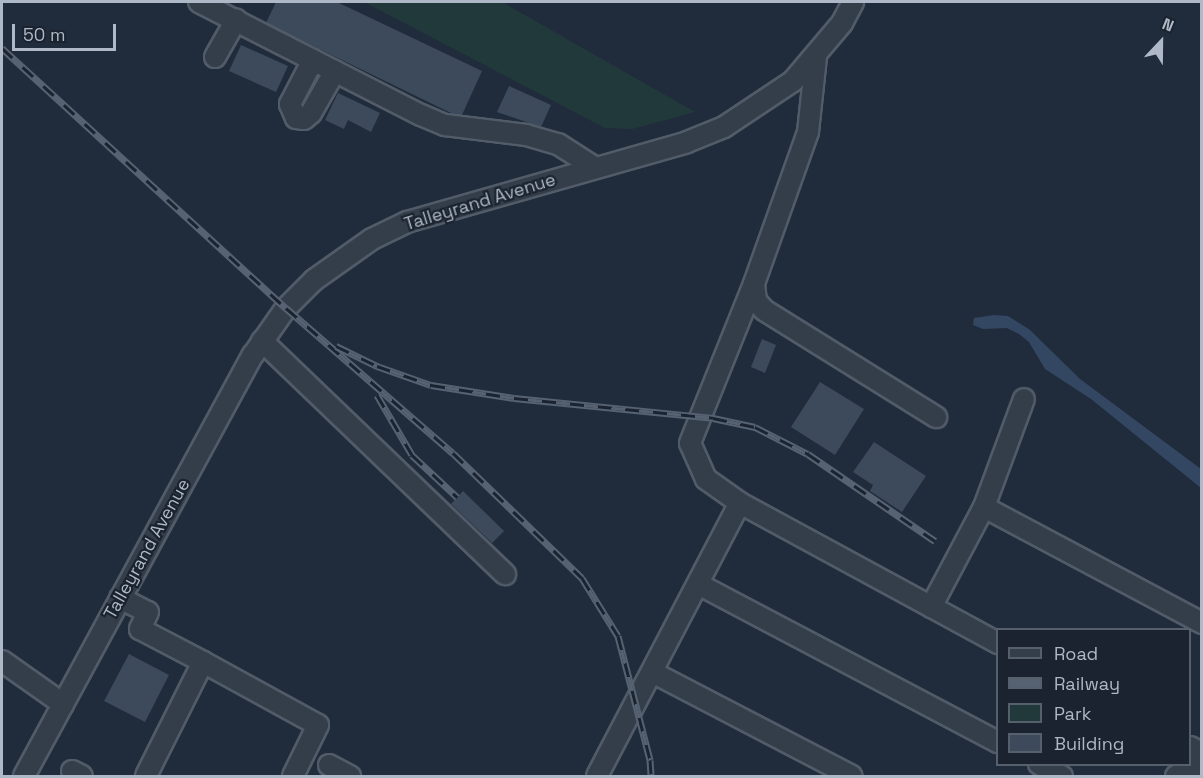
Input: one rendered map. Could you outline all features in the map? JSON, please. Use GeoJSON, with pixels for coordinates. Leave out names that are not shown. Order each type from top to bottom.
{"type":"FeatureCollection","features":[{"type":"Feature","properties":{"kind":"street"},"geometry":{"type":"LineString","coordinates":[[199,2],[445,124],[526,135],[558,144],[594,167]]}},
{"type":"Feature","properties":{"kind":"street","name":"Talleyrand Avenue"},"geometry":{"type":"LineString","coordinates":[[24,777],[262,341],[286,308],[314,280],[372,239],[407,222],[687,142],[724,127],[760,106],[816,57],[853,2]]}},
{"type":"Feature","properties":{"kind":"street"},"geometry":{"type":"LineString","coordinates":[[215,57],[236,20]]}},
{"type":"Feature","properties":{"kind":"street"},"geometry":{"type":"LineString","coordinates":[[816,57],[808,132],[754,284],[690,443],[706,479],[740,504],[996,642]]}},
{"type":"Feature","properties":{"kind":"street"},"geometry":{"type":"LineString","coordinates":[[313,60],[290,104],[296,118],[304,119],[311,112],[335,71]]}},
{"type":"Feature","properties":{"kind":"street"},"geometry":{"type":"LineString","coordinates":[[754,284],[756,301],[764,310],[936,417]]}},
{"type":"Feature","properties":{"kind":"street"},"geometry":{"type":"LineString","coordinates":[[262,341],[505,573]]}},
{"type":"Feature","properties":{"kind":"street"},"geometry":{"type":"LineString","coordinates":[[931,607],[984,507],[1024,399]]}},
{"type":"Feature","properties":{"kind":"street"},"geometry":{"type":"LineString","coordinates":[[597,777],[740,504]]}},
{"type":"Feature","properties":{"kind":"street"},"geometry":{"type":"LineString","coordinates":[[984,507],[1202,623]]}},
{"type":"Feature","properties":{"kind":"street"},"geometry":{"type":"LineString","coordinates":[[698,584],[996,741]]}},
{"type":"Feature","properties":{"kind":"street"},"geometry":{"type":"LineString","coordinates":[[120,598],[148,612],[140,629],[318,725],[294,777]]}},
{"type":"Feature","properties":{"kind":"street"},"geometry":{"type":"LineString","coordinates":[[2,661],[63,704]]}},
{"type":"Feature","properties":{"kind":"street"},"geometry":{"type":"LineString","coordinates":[[146,777],[202,662]]}},
{"type":"Feature","properties":{"kind":"street"},"geometry":{"type":"LineString","coordinates":[[652,672],[852,777]]}},
{"type":"Feature","properties":{"kind":"street"},"geometry":{"type":"LineString","coordinates":[[1176,777],[1202,764]]}},
{"type":"Feature","properties":{"kind":"street"},"geometry":{"type":"LineString","coordinates":[[329,765],[350,777]]}},
{"type":"Feature","properties":{"kind":"street"},"geometry":{"type":"LineString","coordinates":[[1041,766],[1062,777]]}},
{"type":"Feature","properties":{"kind":"green space"},"geometry":{"type":"Polygon","coordinates":[[[364,2],[502,2],[695,112],[632,129],[605,128],[364,2]]]}},
{"type":"Feature","properties":{"kind":"water"},"geometry":{"type":"Polygon","coordinates":[[[994,315],[1008,316],[1030,330],[1080,379],[1201,469],[1201,488],[1091,399],[1045,369],[1029,342],[1019,334],[1007,328],[983,329],[973,325],[974,318],[994,315]]]}},
{"type":"Feature","properties":{"kind":"building"},"geometry":{"type":"Polygon","coordinates":[[[276,2],[337,2],[482,71],[462,115],[453,114],[266,23],[276,2]]]}},
{"type":"Feature","properties":{"kind":"building"},"geometry":{"type":"Polygon","coordinates":[[[241,45],[288,66],[276,92],[229,71],[241,45]]]}},
{"type":"Feature","properties":{"kind":"building"},"geometry":{"type":"Polygon","coordinates":[[[509,86],[551,105],[541,127],[497,112],[509,86]]]}},
{"type":"Feature","properties":{"kind":"building"},"geometry":{"type":"Polygon","coordinates":[[[338,93],[380,113],[371,132],[348,120],[344,129],[325,120],[338,93]]]}},
{"type":"Feature","properties":{"kind":"building"},"geometry":{"type":"Polygon","coordinates":[[[762,339],[776,345],[765,373],[751,367],[762,339]]]}},
{"type":"Feature","properties":{"kind":"building"},"geometry":{"type":"Polygon","coordinates":[[[820,382],[864,409],[835,455],[791,427],[820,382]]]}},
{"type":"Feature","properties":{"kind":"building"},"geometry":{"type":"Polygon","coordinates":[[[874,442],[926,476],[902,512],[870,491],[873,485],[853,472],[874,442]]]}},
{"type":"Feature","properties":{"kind":"building"},"geometry":{"type":"Polygon","coordinates":[[[463,491],[504,531],[492,543],[451,504],[463,491]]]}},
{"type":"Feature","properties":{"kind":"building"},"geometry":{"type":"Polygon","coordinates":[[[129,654],[169,675],[145,722],[104,701],[129,654]]]}},
{"type":"Feature","properties":{"kind":"railway"},"geometry":{"type":"LineString","coordinates":[[2,48],[286,308],[453,453],[582,578],[618,636],[650,760],[651,776]]}},
{"type":"Feature","properties":{"kind":"railway"},"geometry":{"type":"LineString","coordinates":[[336,346],[377,366],[431,385],[514,398],[713,418],[755,427],[808,454],[935,541]]}},
{"type":"Feature","properties":{"kind":"railway"},"geometry":{"type":"LineString","coordinates":[[377,395],[412,455],[457,497]]}}]}
